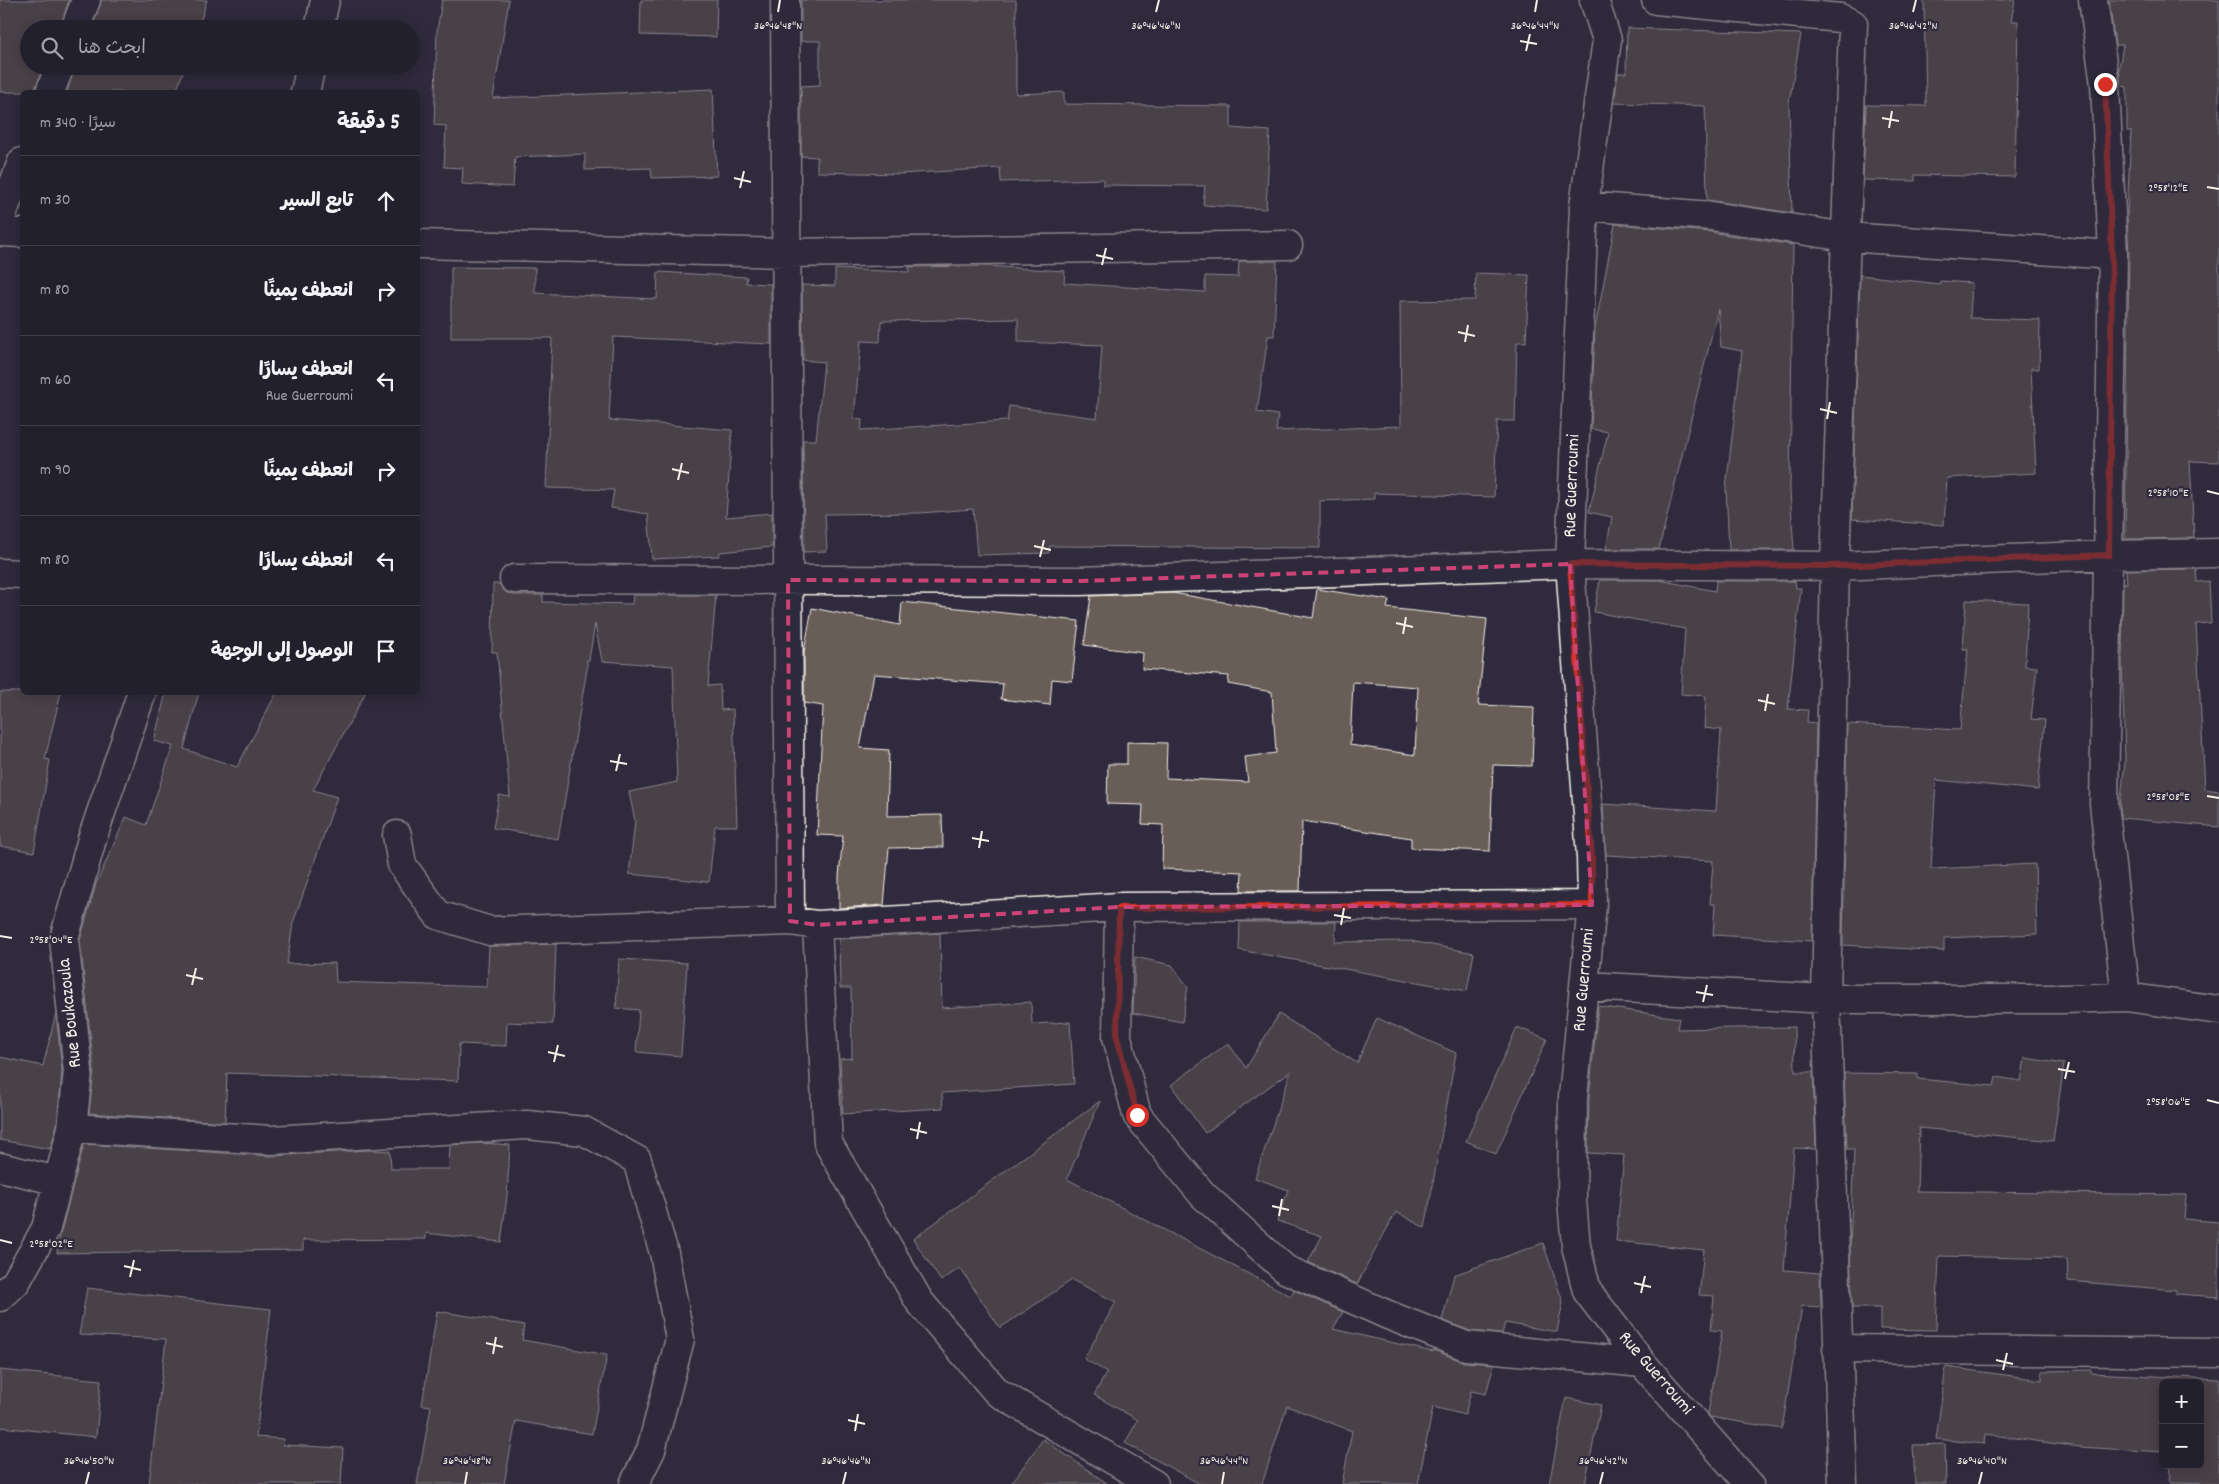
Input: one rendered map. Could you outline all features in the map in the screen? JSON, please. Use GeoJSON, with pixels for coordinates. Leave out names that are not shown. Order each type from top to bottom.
{"type":"FeatureCollection","features":[{"type":"Feature","properties":{"kind":"street"},"geometry":{"type":"LineString","coordinates":[[78,20],[86,0]]}},
{"type":"Feature","properties":{"kind":"street"},"geometry":{"type":"LineString","coordinates":[[321,20],[325,0]]}},
{"type":"Feature","properties":{"kind":"street"},"geometry":{"type":"LineString","coordinates":[[785,0],[790,922]]}},
{"type":"Feature","properties":{"kind":"street","name":"Rue Guerroumi"},"geometry":{"type":"LineString","coordinates":[[1594,0],[1607,40],[1584,206],[1570,564],[1592,857],[1592,905],[1573,1097],[1572,1201],[1576,1246],[1587,1291],[1642,1363],[1749,1484]]}},
{"type":"Feature","properties":{"kind":"street"},"geometry":{"type":"LineString","coordinates":[[1656,0],[1840,18],[1853,24],[1834,566],[1826,999],[1843,1484]]}},
{"type":"Feature","properties":{"kind":"street"},"geometry":{"type":"LineString","coordinates":[[2094,0],[2105,84],[2112,256],[2104,804],[2126,997]]}},
{"type":"Feature","properties":{"kind":"street"},"geometry":{"type":"LineString","coordinates":[[51,90],[57,75]]}},
{"type":"Feature","properties":{"kind":"street"},"geometry":{"type":"LineString","coordinates":[[305,90],[309,75]]}},
{"type":"Feature","properties":{"kind":"street"},"geometry":{"type":"LineString","coordinates":[[0,220],[20,167]]}},
{"type":"Feature","properties":{"kind":"street"},"geometry":{"type":"LineString","coordinates":[[1584,206],[1711,216],[1846,237],[2112,256]]}},
{"type":"Feature","properties":{"kind":"street"},"geometry":{"type":"LineString","coordinates":[[0,232],[20,233]]}},
{"type":"Feature","properties":{"kind":"street"},"geometry":{"type":"LineString","coordinates":[[420,244],[786,253],[1288,244]]}},
{"type":"Feature","properties":{"kind":"street"},"geometry":{"type":"LineString","coordinates":[[514,579],[1080,581],[1570,564],[1834,566],[2109,555],[2219,553]]}},
{"type":"Feature","properties":{"kind":"street"},"geometry":{"type":"LineString","coordinates":[[0,573],[20,574]]}},
{"type":"Feature","properties":{"kind":"street","name":"Rue Boukazoula"},"geometry":{"type":"LineString","coordinates":[[0,1297],[16,1282],[46,1228],[72,1128],[78,1072],[64,939],[92,839],[141,695]]}},
{"type":"Feature","properties":{"kind":"street"},"geometry":{"type":"LineString","coordinates":[[397,835],[402,865],[438,915],[490,931],[790,922],[817,925],[1119,908],[1592,905]]}},
{"type":"Feature","properties":{"kind":"street"},"geometry":{"type":"LineString","coordinates":[[1119,908],[1117,1037],[1137,1115],[1203,1196],[1285,1270],[1388,1315],[1466,1346],[1642,1363]]}},
{"type":"Feature","properties":{"kind":"street"},"geometry":{"type":"LineString","coordinates":[[817,925],[828,1143],[919,1301],[997,1392],[1154,1484]]}},
{"type":"Feature","properties":{"kind":"street"},"geometry":{"type":"LineString","coordinates":[[1585,986],[1826,999],[2064,999],[2126,997],[2219,1010]]}},
{"type":"Feature","properties":{"kind":"street"},"geometry":{"type":"LineString","coordinates":[[72,1128],[272,1140],[527,1125],[584,1131],[637,1160],[664,1253],[680,1339],[650,1450],[634,1484]]}},
{"type":"Feature","properties":{"kind":"street"},"geometry":{"type":"LineString","coordinates":[[0,1167],[58,1181]]}},
{"type":"Feature","properties":{"kind":"street"},"geometry":{"type":"LineString","coordinates":[[1837,1349],[2219,1353]]}},
{"type":"Feature","properties":{"kind":"highlighted area"},"geometry":{"type":"Polygon","coordinates":[[[1570,564],[1592,905],[1119,907],[817,925],[790,921],[788,580],[1080,581],[1570,564]]]}},
{"type":"Feature","properties":{"kind":"building"},"geometry":{"type":"Polygon","coordinates":[[[0,0],[69,0],[63,20],[20,20],[20,75],[40,75],[36,90],[0,92],[0,0]]]}},
{"type":"Feature","properties":{"kind":"building"},"geometry":{"type":"Polygon","coordinates":[[[101,0],[207,0],[201,20],[95,20],[101,0]]]}},
{"type":"Feature","properties":{"kind":"building"},"geometry":{"type":"Polygon","coordinates":[[[442,0],[509,0],[493,98],[713,89],[717,176],[652,178],[651,168],[585,170],[585,154],[515,157],[513,187],[462,184],[463,168],[444,167],[446,126],[434,125],[437,31],[442,0]]]}},
{"type":"Feature","properties":{"kind":"building"},"geometry":{"type":"Polygon","coordinates":[[[641,0],[717,0],[716,37],[640,35],[641,0]]]}},
{"type":"Feature","properties":{"kind":"building"},"geometry":{"type":"Polygon","coordinates":[[[801,0],[1016,0],[1016,94],[1064,92],[1064,104],[1231,106],[1231,128],[1270,131],[1266,209],[1203,205],[1205,186],[1103,185],[1103,179],[1001,182],[1000,168],[899,174],[817,172],[817,157],[801,156],[801,86],[820,85],[820,41],[801,41],[801,0]]]}},
{"type":"Feature","properties":{"kind":"building"},"geometry":{"type":"Polygon","coordinates":[[[1924,0],[2015,0],[2011,21],[2018,21],[2015,177],[1915,175],[1915,181],[1863,180],[1866,105],[1926,106],[1924,0]]]}},
{"type":"Feature","properties":{"kind":"building"},"geometry":{"type":"Polygon","coordinates":[[[2109,0],[2219,0],[2219,462],[2190,461],[2194,538],[2125,539],[2129,255],[2127,215],[2131,131],[2127,131],[2127,87],[2121,86],[2119,69],[2123,45],[2115,45],[2109,0]]]}},
{"type":"Feature","properties":{"kind":"building"},"geometry":{"type":"Polygon","coordinates":[[[1627,28],[1801,34],[1789,103],[1792,213],[1707,200],[1705,106],[1614,103],[1618,73],[1626,73],[1627,28]]]}},
{"type":"Feature","properties":{"kind":"building"},"geometry":{"type":"Polygon","coordinates":[[[72,75],[182,75],[177,90],[68,90],[72,75]]]}},
{"type":"Feature","properties":{"kind":"building"},"geometry":{"type":"Polygon","coordinates":[[[1615,224],[1709,232],[1793,245],[1790,491],[1794,550],[1729,550],[1726,488],[1742,351],[1721,347],[1718,309],[1659,549],[1606,549],[1612,517],[1589,512],[1608,432],[1591,429],[1595,328],[1615,224]]]}},
{"type":"Feature","properties":{"kind":"building"},"geometry":{"type":"Polygon","coordinates":[[[1239,261],[1277,261],[1274,336],[1268,336],[1257,412],[1278,415],[1276,431],[1401,426],[1400,301],[1475,300],[1476,273],[1529,275],[1526,342],[1517,342],[1515,421],[1497,421],[1494,497],[1374,493],[1374,499],[1320,501],[1320,548],[1050,546],[1049,553],[977,555],[973,509],[920,513],[825,514],[827,551],[804,552],[803,440],[816,440],[824,362],[803,360],[802,285],[835,286],[835,269],[909,272],[909,267],[986,266],[1065,271],[1064,283],[1205,292],[1205,276],[1238,277],[1239,261]],[[1018,319],[881,321],[880,342],[861,341],[854,419],[862,420],[861,430],[1007,421],[1009,406],[1097,418],[1102,345],[1018,342],[1018,319]]]}},
{"type":"Feature","properties":{"kind":"building"},"geometry":{"type":"Polygon","coordinates":[[[451,267],[535,268],[535,293],[657,299],[658,272],[747,277],[746,283],[771,284],[771,344],[613,337],[609,420],[732,430],[726,517],[772,513],[772,547],[720,552],[719,556],[652,559],[648,514],[611,508],[614,490],[546,488],[552,338],[451,338],[451,267]]]}},
{"type":"Feature","properties":{"kind":"building"},"geometry":{"type":"Polygon","coordinates":[[[1860,275],[1940,284],[1940,281],[1972,283],[1970,318],[2040,320],[2039,369],[2031,368],[2036,473],[1947,478],[1944,525],[1852,519],[1860,275]]]}},
{"type":"Feature","properties":{"kind":"building"},"geometry":{"type":"Polygon","coordinates":[[[2196,569],[2197,582],[2209,581],[2211,623],[2196,624],[2205,789],[2219,791],[2219,827],[2121,818],[2120,806],[2125,762],[2122,661],[2123,583],[2127,583],[2126,570],[2196,569]]]}},
{"type":"Feature","properties":{"kind":"building"},"geometry":{"type":"Polygon","coordinates":[[[1600,580],[1659,580],[1715,591],[1716,581],[1795,581],[1796,588],[1801,588],[1788,709],[1808,710],[1807,722],[1816,723],[1812,941],[1713,935],[1715,904],[1710,904],[1713,861],[1606,855],[1603,804],[1716,811],[1721,730],[1704,728],[1706,696],[1681,694],[1685,629],[1594,612],[1600,580]]]}},
{"type":"Feature","properties":{"kind":"building"},"geometry":{"type":"Polygon","coordinates":[[[493,584],[500,584],[506,592],[513,595],[543,595],[543,602],[632,604],[633,595],[716,595],[708,686],[720,685],[721,710],[733,709],[737,826],[715,826],[709,882],[629,874],[635,821],[629,792],[677,782],[673,666],[602,661],[595,624],[589,660],[587,660],[558,839],[493,828],[499,795],[510,797],[497,652],[492,652],[493,584]]]}},
{"type":"Feature","properties":{"kind":"building"},"geometry":{"type":"Polygon","coordinates":[[[1317,589],[1389,600],[1387,608],[1487,619],[1478,705],[1534,707],[1532,766],[1493,765],[1490,851],[1411,848],[1411,838],[1302,821],[1300,891],[1241,891],[1242,872],[1162,869],[1163,825],[1142,824],[1143,805],[1107,804],[1108,764],[1127,764],[1127,742],[1167,743],[1166,778],[1248,782],[1245,757],[1276,753],[1272,692],[1228,684],[1229,676],[1142,669],[1143,653],[1084,645],[1091,596],[1173,593],[1313,618],[1317,589]],[[1353,682],[1350,745],[1415,755],[1418,687],[1353,682]]]}},
{"type":"Feature","properties":{"kind":"building"},"geometry":{"type":"Polygon","coordinates":[[[1966,600],[2028,603],[2025,666],[2037,667],[2031,719],[2045,720],[2038,790],[1936,780],[1931,869],[2035,864],[2037,934],[1944,938],[1944,951],[1843,945],[1847,724],[1960,730],[1968,649],[1963,649],[1966,600]]]}},
{"type":"Feature","properties":{"kind":"building"},"geometry":{"type":"Polygon","coordinates":[[[902,602],[1079,621],[1072,681],[1052,679],[1050,705],[1001,699],[1003,684],[874,674],[860,748],[889,750],[887,816],[942,815],[943,847],[889,848],[884,905],[839,908],[839,876],[843,836],[817,835],[823,706],[804,703],[804,652],[812,608],[900,625],[902,602]]]}},
{"type":"Feature","properties":{"kind":"building"},"geometry":{"type":"Polygon","coordinates":[[[0,692],[20,692],[20,695],[60,695],[45,759],[50,760],[34,852],[0,846],[0,692]]]}},
{"type":"Feature","properties":{"kind":"building"},"geometry":{"type":"Polygon","coordinates":[[[165,695],[198,695],[184,749],[237,767],[275,695],[364,695],[313,790],[337,797],[293,923],[287,964],[335,963],[336,982],[487,987],[489,946],[556,944],[553,1024],[507,1022],[506,1046],[459,1044],[458,1081],[227,1073],[225,1122],[89,1113],[94,1070],[80,940],[96,884],[126,817],[146,825],[173,746],[154,741],[165,695]]]}},
{"type":"Feature","properties":{"kind":"building"},"geometry":{"type":"Polygon","coordinates":[[[1240,922],[1336,922],[1335,942],[1411,941],[1474,953],[1467,991],[1239,950],[1240,922]]]}},
{"type":"Feature","properties":{"kind":"building"},"geometry":{"type":"Polygon","coordinates":[[[940,933],[942,1008],[1031,1002],[1032,1024],[1070,1022],[1074,1084],[942,1093],[943,1108],[843,1114],[840,1059],[852,1058],[851,988],[840,988],[839,939],[940,933]]]}},
{"type":"Feature","properties":{"kind":"building"},"geometry":{"type":"Polygon","coordinates":[[[1135,957],[1172,965],[1188,987],[1182,1022],[1133,1013],[1135,957]]]}},
{"type":"Feature","properties":{"kind":"building"},"geometry":{"type":"Polygon","coordinates":[[[619,959],[687,963],[681,1056],[636,1052],[639,1010],[616,1008],[619,959]]]}},
{"type":"Feature","properties":{"kind":"building"},"geometry":{"type":"Polygon","coordinates":[[[1598,1006],[1679,1018],[1677,1029],[1794,1027],[1795,1072],[1813,1072],[1816,1149],[1794,1148],[1784,1270],[1820,1273],[1821,1307],[1802,1306],[1782,1429],[1710,1417],[1708,1414],[1722,1331],[1711,1330],[1714,1296],[1699,1295],[1704,1250],[1616,1241],[1624,1155],[1588,1153],[1589,1098],[1598,1006]]]}},
{"type":"Feature","properties":{"kind":"building"},"geometry":{"type":"Polygon","coordinates":[[[56,1013],[62,1071],[57,1125],[50,1149],[0,1140],[0,1057],[43,1066],[56,1013]]]}},
{"type":"Feature","properties":{"kind":"building"},"geometry":{"type":"Polygon","coordinates":[[[1279,1014],[1357,1063],[1377,1018],[1456,1053],[1425,1228],[1396,1212],[1357,1284],[1308,1262],[1322,1236],[1277,1221],[1288,1190],[1255,1178],[1291,1071],[1205,1133],[1171,1085],[1228,1043],[1246,1068],[1279,1014]]]}},
{"type":"Feature","properties":{"kind":"building"},"geometry":{"type":"Polygon","coordinates":[[[1517,1027],[1547,1039],[1496,1154],[1466,1141],[1517,1027]]]}},
{"type":"Feature","properties":{"kind":"building"},"geometry":{"type":"Polygon","coordinates":[[[2025,1058],[2064,1064],[2053,1141],[1919,1128],[1917,1191],[2186,1195],[2184,1219],[2219,1222],[2219,1297],[2176,1294],[2176,1290],[2068,1281],[2067,1259],[1939,1256],[1936,1330],[1880,1329],[1880,1308],[1852,1308],[1850,1247],[1854,1149],[1847,1149],[1844,1073],[1918,1074],[1918,1079],[1994,1086],[1996,1077],[2021,1081],[2025,1058]]]}},
{"type":"Feature","properties":{"kind":"building"},"geometry":{"type":"Polygon","coordinates":[[[1100,1101],[1067,1179],[1291,1296],[1294,1290],[1343,1312],[1333,1329],[1433,1352],[1434,1350],[1464,1362],[1494,1364],[1486,1394],[1471,1391],[1465,1415],[1433,1407],[1418,1484],[1342,1484],[1352,1431],[1287,1406],[1262,1484],[1200,1484],[1125,1443],[1138,1420],[1094,1395],[1107,1372],[1084,1359],[1116,1302],[1072,1280],[1000,1328],[960,1268],[941,1281],[913,1239],[1100,1101]]]}},
{"type":"Feature","properties":{"kind":"building"},"geometry":{"type":"Polygon","coordinates":[[[481,1143],[510,1145],[507,1196],[501,1242],[426,1233],[426,1239],[303,1240],[303,1250],[57,1253],[84,1144],[271,1156],[369,1150],[390,1151],[391,1169],[449,1169],[450,1145],[481,1143]]]}},
{"type":"Feature","properties":{"kind":"building"},"geometry":{"type":"Polygon","coordinates":[[[1543,1243],[1563,1302],[1557,1332],[1505,1323],[1502,1334],[1470,1331],[1442,1320],[1454,1275],[1543,1243]]]}},
{"type":"Feature","properties":{"kind":"building"},"geometry":{"type":"Polygon","coordinates":[[[87,1288],[271,1309],[256,1437],[284,1439],[283,1445],[343,1448],[341,1484],[149,1484],[166,1339],[79,1335],[87,1288]]]}},
{"type":"Feature","properties":{"kind":"building"},"geometry":{"type":"Polygon","coordinates":[[[437,1311],[524,1325],[522,1340],[607,1355],[592,1434],[516,1421],[504,1484],[417,1484],[431,1406],[422,1405],[437,1311]]]}},
{"type":"Feature","properties":{"kind":"building"},"geometry":{"type":"Polygon","coordinates":[[[1946,1367],[2042,1380],[2042,1371],[2091,1370],[2091,1373],[2219,1379],[2219,1484],[2170,1483],[2171,1469],[2204,1469],[2204,1379],[2159,1379],[2159,1452],[2079,1447],[1985,1434],[1984,1444],[1936,1439],[1946,1367]]]}},
{"type":"Feature","properties":{"kind":"building"},"geometry":{"type":"Polygon","coordinates":[[[0,1370],[101,1380],[96,1437],[0,1427],[0,1370]]]}},
{"type":"Feature","properties":{"kind":"building"},"geometry":{"type":"Polygon","coordinates":[[[1566,1398],[1601,1405],[1585,1484],[1549,1484],[1566,1398]]]}},
{"type":"Feature","properties":{"kind":"building"},"geometry":{"type":"Polygon","coordinates":[[[1043,1439],[1108,1484],[1011,1484],[1043,1439]]]}},
{"type":"Feature","properties":{"kind":"building"},"geometry":{"type":"Polygon","coordinates":[[[1945,1444],[1946,1484],[1915,1484],[1913,1445],[1945,1444]]]}},
{"type":"Feature","properties":{"kind":"route"},"geometry":{"type":"LineString","coordinates":[[1137,1115],[1117,1037],[1119,908],[1592,905],[1592,857],[1570,564],[1834,566],[2109,555],[2112,256],[2105,84]]}}]}
